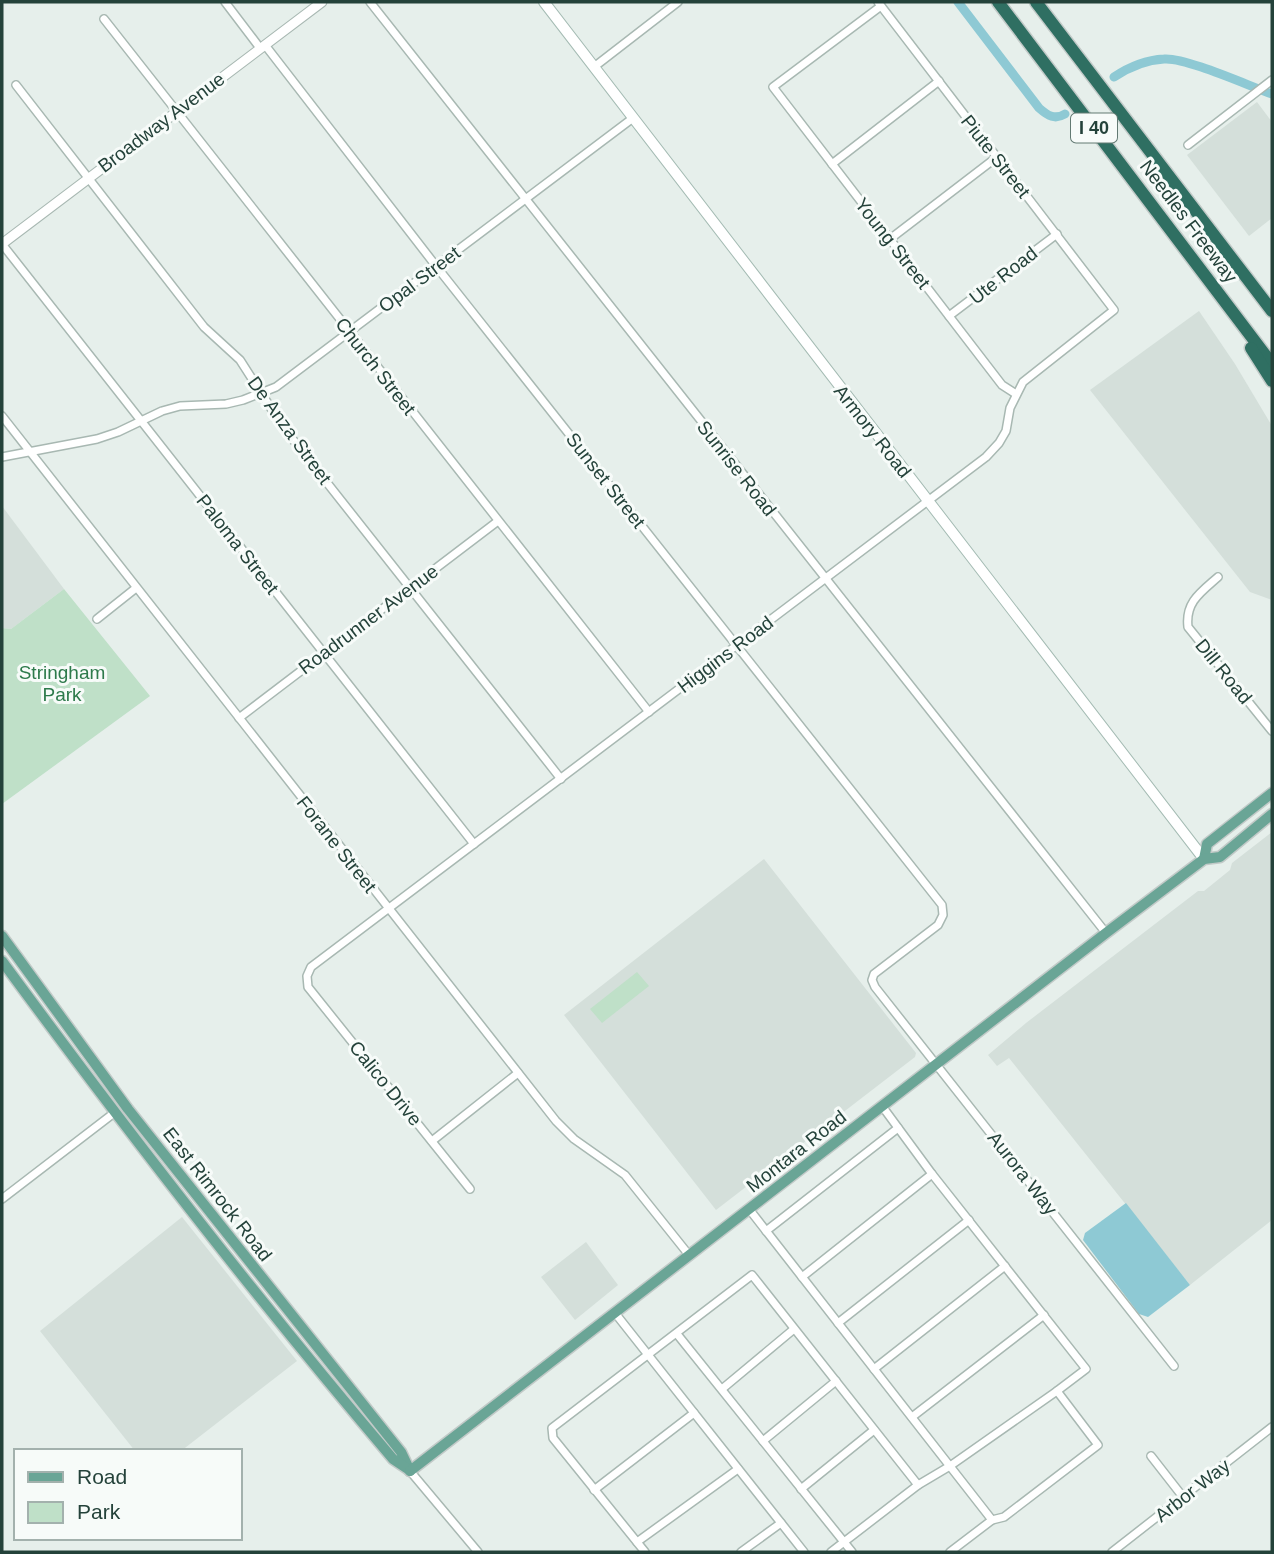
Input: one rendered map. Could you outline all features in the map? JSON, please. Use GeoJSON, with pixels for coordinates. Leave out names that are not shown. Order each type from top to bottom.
{"type":"FeatureCollection","features":[{"type":"Feature","properties":{"kind":"highway","name":"Needles Freeway"},"geometry":{"type":"LineString","coordinates":[[998,2],[1272,364]]}},
{"type":"Feature","properties":{"kind":"highway","name":"Needles Freeway"},"geometry":{"type":"LineString","coordinates":[[1036,2],[1272,311]]}},
{"type":"Feature","properties":{"kind":"highway"},"geometry":{"type":"LineString","coordinates":[[1176,185],[1272,296]]}},
{"type":"Feature","properties":{"kind":"highway"},"geometry":{"type":"LineString","coordinates":[[1189,254],[1272,381]]}},
{"type":"Feature","properties":{"kind":"main road","name":"Armory Road"},"geometry":{"type":"LineString","coordinates":[[544,2],[1204,859]]}},
{"type":"Feature","properties":{"kind":"main road","name":"Montara Road"},"geometry":{"type":"LineString","coordinates":[[1204,859],[1207,844],[1272,793]]}},
{"type":"Feature","properties":{"kind":"main road","name":"Montara Road"},"geometry":{"type":"LineString","coordinates":[[410,1471],[1106,933],[1204,859],[1220,857],[1272,814]]}},
{"type":"Feature","properties":{"kind":"main road","name":"East Rimrock Road"},"geometry":{"type":"LineString","coordinates":[[2,936],[128,1109],[401,1452],[410,1471]]}},
{"type":"Feature","properties":{"kind":"main road","name":"East Rimrock Road"},"geometry":{"type":"LineString","coordinates":[[2,961],[114,1113],[315,1367],[393,1459],[410,1471]]}},
{"type":"Feature","properties":{"kind":"street","name":"Sunset Street"},"geometry":{"type":"LineString","coordinates":[[225,2],[942,905],[943,915],[938,925],[874,974],[872,980]]}},
{"type":"Feature","properties":{"kind":"street","name":"Broadway Avenue"},"geometry":{"type":"LineString","coordinates":[[2,244],[321,2]]}},
{"type":"Feature","properties":{"kind":"street","name":"Sunrise Road"},"geometry":{"type":"LineString","coordinates":[[370,2],[1106,933]]}},
{"type":"Feature","properties":{"kind":"street"},"geometry":{"type":"LineString","coordinates":[[594,66],[678,2]]}},
{"type":"Feature","properties":{"kind":"street","name":"Piute Street"},"geometry":{"type":"LineString","coordinates":[[879,4],[1114,310]]}},
{"type":"Feature","properties":{"kind":"street","name":"Young Street"},"geometry":{"type":"LineString","coordinates":[[879,4],[773,87],[1002,386],[1016,394]]}},
{"type":"Feature","properties":{"kind":"street","name":"Church Street"},"geometry":{"type":"LineString","coordinates":[[104,19],[649,712]]}},
{"type":"Feature","properties":{"kind":"street"},"geometry":{"type":"LineString","coordinates":[[1188,145],[1272,80]]}},
{"type":"Feature","properties":{"kind":"street"},"geometry":{"type":"LineString","coordinates":[[832,164],[939,81]]}},
{"type":"Feature","properties":{"kind":"street","name":"De Anza Street"},"geometry":{"type":"LineString","coordinates":[[16,85],[204,327],[240,360],[283,427],[561,779]]}},
{"type":"Feature","properties":{"kind":"street","name":"Opal Street"},"geometry":{"type":"LineString","coordinates":[[2,457],[97,439],[180,406],[226,404],[261,393],[290,378],[633,118]]}},
{"type":"Feature","properties":{"kind":"street"},"geometry":{"type":"LineString","coordinates":[[890,239],[997,157]]}},
{"type":"Feature","properties":{"kind":"street","name":"Ute Road"},"geometry":{"type":"LineString","coordinates":[[949,316],[1056,234]]}},
{"type":"Feature","properties":{"kind":"street","name":"Paloma Street"},"geometry":{"type":"LineString","coordinates":[[2,244],[474,844]]}},
{"type":"Feature","properties":{"kind":"street","name":"Higgins Road"},"geometry":{"type":"LineString","coordinates":[[307,976],[311,967],[387,908],[986,457],[1006,431],[1016,394],[1030,375],[1114,310]]}},
{"type":"Feature","properties":{"kind":"street","name":"Forane Street"},"geometry":{"type":"LineString","coordinates":[[2,416],[518,1073],[565,1130],[625,1175],[689,1255]]}},
{"type":"Feature","properties":{"kind":"street","name":"Roadrunner Avenue"},"geometry":{"type":"LineString","coordinates":[[239,718],[498,521]]}},
{"type":"Feature","properties":{"kind":"street","name":"Dill Road"},"geometry":{"type":"LineString","coordinates":[[1218,577],[1197,596],[1187,613],[1188,627],[1272,731]]}},
{"type":"Feature","properties":{"kind":"street"},"geometry":{"type":"LineString","coordinates":[[97,619],[136,588]]}},
{"type":"Feature","properties":{"kind":"street","name":"Calico Drive"},"geometry":{"type":"LineString","coordinates":[[307,976],[309,987],[470,1189]]}},
{"type":"Feature","properties":{"kind":"street","name":"Aurora Way"},"geometry":{"type":"LineString","coordinates":[[872,980],[1174,1366]]}},
{"type":"Feature","properties":{"kind":"street"},"geometry":{"type":"LineString","coordinates":[[432,1141],[518,1073]]}},
{"type":"Feature","properties":{"kind":"street"},"geometry":{"type":"LineString","coordinates":[[831,1552],[918,1485],[950,1466],[1086,1369],[932,1174],[882,1106]]}},
{"type":"Feature","properties":{"kind":"street"},"geometry":{"type":"LineString","coordinates":[[2,1199],[114,1113]]}},
{"type":"Feature","properties":{"kind":"street"},"geometry":{"type":"LineString","coordinates":[[766,1231],[898,1128]]}},
{"type":"Feature","properties":{"kind":"street"},"geometry":{"type":"LineString","coordinates":[[802,1277],[932,1174]]}},
{"type":"Feature","properties":{"kind":"street"},"geometry":{"type":"LineString","coordinates":[[749,1209],[992,1520]]}},
{"type":"Feature","properties":{"kind":"street"},"geometry":{"type":"LineString","coordinates":[[838,1323],[969,1220]]}},
{"type":"Feature","properties":{"kind":"street"},"geometry":{"type":"LineString","coordinates":[[874,1369],[1005,1266]]}},
{"type":"Feature","properties":{"kind":"street"},"geometry":{"type":"LineString","coordinates":[[645,1552],[553,1438],[552,1428],[752,1275],[918,1485]]}},
{"type":"Feature","properties":{"kind":"street"},"geometry":{"type":"LineString","coordinates":[[615,1313],[804,1552]]}},
{"type":"Feature","properties":{"kind":"street"},"geometry":{"type":"LineString","coordinates":[[912,1417],[1044,1315]]}},
{"type":"Feature","properties":{"kind":"street"},"geometry":{"type":"LineString","coordinates":[[722,1389],[794,1329]]}},
{"type":"Feature","properties":{"kind":"street"},"geometry":{"type":"LineString","coordinates":[[677,1334],[852,1552]]}},
{"type":"Feature","properties":{"kind":"street"},"geometry":{"type":"LineString","coordinates":[[763,1441],[836,1381]]}},
{"type":"Feature","properties":{"kind":"street"},"geometry":{"type":"LineString","coordinates":[[950,1552],[992,1520],[1004,1517],[1098,1445],[1057,1391]]}},
{"type":"Feature","properties":{"kind":"street"},"geometry":{"type":"LineString","coordinates":[[594,1490],[694,1413]]}},
{"type":"Feature","properties":{"kind":"street","name":"Arbor Way"},"geometry":{"type":"LineString","coordinates":[[1112,1552],[1272,1427]]}},
{"type":"Feature","properties":{"kind":"street"},"geometry":{"type":"LineString","coordinates":[[801,1489],[874,1430]]}},
{"type":"Feature","properties":{"kind":"street"},"geometry":{"type":"LineString","coordinates":[[1151,1456],[1183,1497]]}},
{"type":"Feature","properties":{"kind":"street"},"geometry":{"type":"LineString","coordinates":[[637,1542],[738,1469]]}},
{"type":"Feature","properties":{"kind":"street","name":"East Rimrock Road"},"geometry":{"type":"LineString","coordinates":[[410,1471],[478,1552]]}},
{"type":"Feature","properties":{"kind":"street"},"geometry":{"type":"LineString","coordinates":[[741,1552],[781,1523]]}},
{"type":"Feature","properties":{"kind":"shaded area"},"geometry":{"type":"Polygon","coordinates":[[[1257,102],[1272,122],[1272,218],[1249,236],[1187,155],[1257,102]]]}},
{"type":"Feature","properties":{"kind":"shaded area"},"geometry":{"type":"Polygon","coordinates":[[[1199,311],[1272,426],[1272,600],[1250,592],[1090,390],[1199,311]]]}},
{"type":"Feature","properties":{"kind":"shaded area"},"geometry":{"type":"Polygon","coordinates":[[[2,506],[64,589],[11,629],[2,628],[2,506]]]}},
{"type":"Feature","properties":{"kind":"shaded area"},"geometry":{"type":"Polygon","coordinates":[[[1272,832],[1272,1220],[1190,1285],[1009,1058],[997,1066],[988,1055],[1198,891],[1204,891],[1230,870],[1232,863],[1272,832]]]}},
{"type":"Feature","properties":{"kind":"shaded area"},"geometry":{"type":"Polygon","coordinates":[[[764,859],[916,1053],[915,1057],[716,1210],[564,1015],[764,859]]]}},
{"type":"Feature","properties":{"kind":"shaded area"},"geometry":{"type":"Polygon","coordinates":[[[182,1217],[297,1361],[184,1449],[133,1449],[40,1331],[182,1217]]]}},
{"type":"Feature","properties":{"kind":"shaded area"},"geometry":{"type":"Polygon","coordinates":[[[586,1242],[618,1285],[575,1320],[541,1277],[586,1242]]]}},
{"type":"Feature","properties":{"kind":"green space","name":"Stringham Park"},"geometry":{"type":"Polygon","coordinates":[[[64,589],[150,696],[2,804],[2,628],[11,629],[64,589]]]}},
{"type":"Feature","properties":{"kind":"green space"},"geometry":{"type":"Polygon","coordinates":[[[637,972],[649,986],[602,1023],[590,1009],[637,972]]]}},
{"type":"Feature","properties":{"kind":"water"},"geometry":{"type":"Polygon","coordinates":[[[1126,1203],[1190,1285],[1148,1317],[1139,1314],[1083,1240],[1085,1233],[1126,1203]]]}},
{"type":"Feature","properties":{"kind":"waterway"},"geometry":{"type":"LineString","coordinates":[[958,2],[1039,108],[1052,116],[1065,114]]}},
{"type":"Feature","properties":{"kind":"waterway"},"geometry":{"type":"LineString","coordinates":[[1114,77],[1144,62],[1174,60],[1201,67],[1272,94]]}}]}
